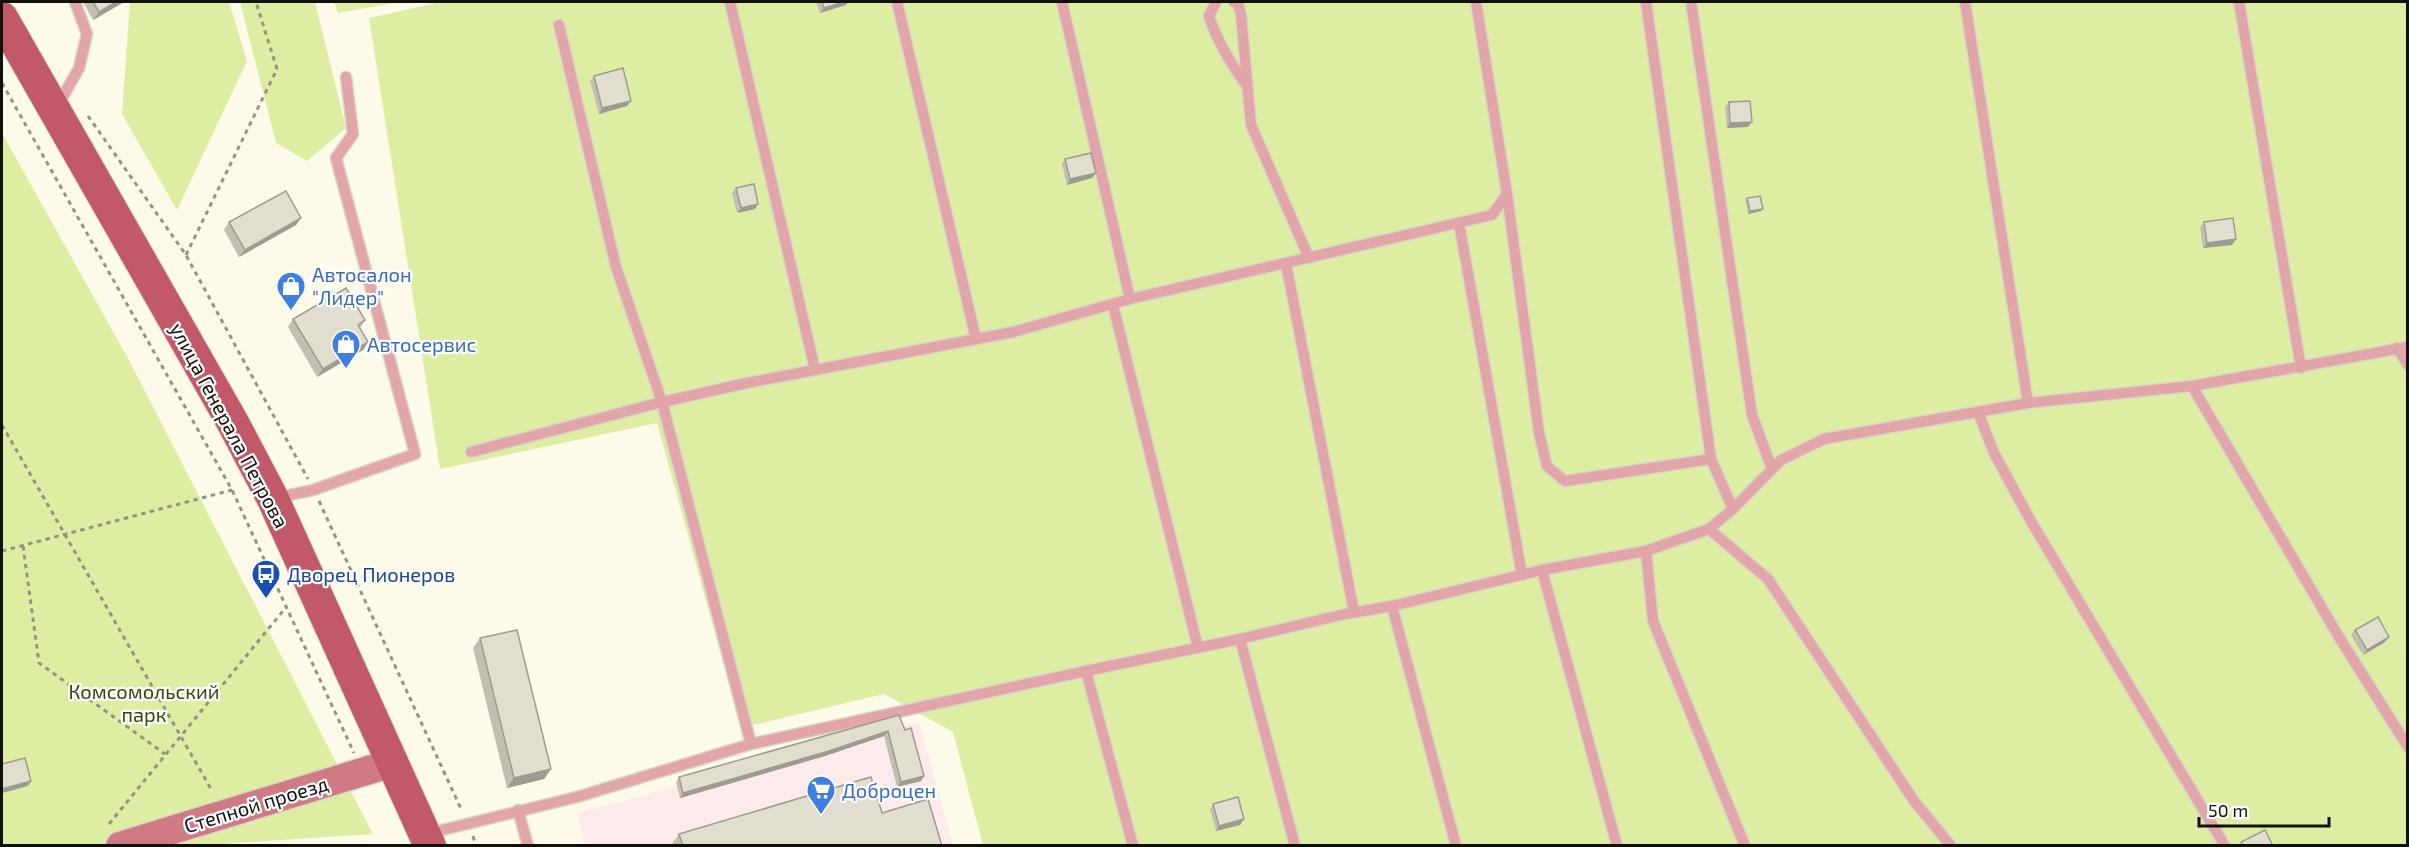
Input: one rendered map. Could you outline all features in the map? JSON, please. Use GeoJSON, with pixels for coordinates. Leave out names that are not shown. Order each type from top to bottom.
{"type":"FeatureCollection","features":[{"type":"Feature","properties":{"kind":"main road","name":"улица Генерала Петрова"},"geometry":{"type":"LineString","coordinates":[[2,18],[233,423],[273,499],[428,840]]}},
{"type":"Feature","properties":{"kind":"main road","name":"Степной проезд"},"geometry":{"type":"LineString","coordinates":[[114,835],[392,763]]}},
{"type":"Feature","properties":{"kind":"lane"},"geometry":{"type":"LineString","coordinates":[[55,112],[79,68],[87,34],[75,2]]}},
{"type":"Feature","properties":{"kind":"lane"},"geometry":{"type":"LineString","coordinates":[[730,2],[815,370]]}},
{"type":"Feature","properties":{"kind":"lane"},"geometry":{"type":"LineString","coordinates":[[897,2],[976,339]]}},
{"type":"Feature","properties":{"kind":"lane"},"geometry":{"type":"LineString","coordinates":[[1062,2],[1130,300]]}},
{"type":"Feature","properties":{"kind":"lane"},"geometry":{"type":"LineString","coordinates":[[1216,2],[1209,16],[1213,28],[1228,59],[1248,86]]}},
{"type":"Feature","properties":{"kind":"lane"},"geometry":{"type":"LineString","coordinates":[[1234,2],[1238,3],[1241,15],[1251,125],[1310,258]]}},
{"type":"Feature","properties":{"kind":"lane"},"geometry":{"type":"LineString","coordinates":[[1476,2],[1507,194],[1539,433],[1547,466],[1565,481],[1711,459]]}},
{"type":"Feature","properties":{"kind":"lane"},"geometry":{"type":"LineString","coordinates":[[1646,2],[1711,459],[1733,508]]}},
{"type":"Feature","properties":{"kind":"lane"},"geometry":{"type":"LineString","coordinates":[[1691,2],[1752,415],[1772,470]]}},
{"type":"Feature","properties":{"kind":"lane"},"geometry":{"type":"LineString","coordinates":[[1965,2],[2028,403]]}},
{"type":"Feature","properties":{"kind":"lane"},"geometry":{"type":"LineString","coordinates":[[2239,2],[2301,368]]}},
{"type":"Feature","properties":{"kind":"lane"},"geometry":{"type":"LineString","coordinates":[[559,25],[616,267],[662,402],[751,744]]}},
{"type":"Feature","properties":{"kind":"lane"},"geometry":{"type":"LineString","coordinates":[[273,499],[313,490],[415,454],[336,158],[352,134],[346,77]]}},
{"type":"Feature","properties":{"kind":"lane"},"geometry":{"type":"LineString","coordinates":[[471,452],[662,402],[1013,332],[1130,300],[1459,223],[1492,214],[1507,194]]}},
{"type":"Feature","properties":{"kind":"lane"},"geometry":{"type":"LineString","coordinates":[[1459,223],[1522,574]]}},
{"type":"Feature","properties":{"kind":"lane"},"geometry":{"type":"LineString","coordinates":[[1286,264],[1354,612]]}},
{"type":"Feature","properties":{"kind":"lane"},"geometry":{"type":"LineString","coordinates":[[1113,305],[1198,648]]}},
{"type":"Feature","properties":{"kind":"lane"},"geometry":{"type":"LineString","coordinates":[[428,840],[468,823],[578,797],[751,744],[1240,639],[1354,612],[1392,606],[1522,574],[1646,551],[1709,529],[1781,460],[1824,440],[2028,403],[2192,386],[2301,368],[2402,347],[2408,365]]}},
{"type":"Feature","properties":{"kind":"lane"},"geometry":{"type":"LineString","coordinates":[[2192,386],[2339,637],[2408,747]]}},
{"type":"Feature","properties":{"kind":"lane"},"geometry":{"type":"LineString","coordinates":[[1978,412],[1994,453],[2032,523],[2225,846]]}},
{"type":"Feature","properties":{"kind":"lane"},"geometry":{"type":"LineString","coordinates":[[1709,529],[1767,579],[1914,801],[1951,846]]}},
{"type":"Feature","properties":{"kind":"lane"},"geometry":{"type":"LineString","coordinates":[[1646,551],[1653,621],[1744,846]]}},
{"type":"Feature","properties":{"kind":"lane"},"geometry":{"type":"LineString","coordinates":[[1542,570],[1617,846]]}},
{"type":"Feature","properties":{"kind":"lane"},"geometry":{"type":"LineString","coordinates":[[1392,606],[1456,846]]}},
{"type":"Feature","properties":{"kind":"lane"},"geometry":{"type":"LineString","coordinates":[[1240,639],[1295,846]]}},
{"type":"Feature","properties":{"kind":"lane"},"geometry":{"type":"LineString","coordinates":[[1086,671],[1133,846]]}},
{"type":"Feature","properties":{"kind":"lane"},"geometry":{"type":"LineString","coordinates":[[518,810],[528,846]]}},
{"type":"Feature","properties":{"kind":"path"},"geometry":{"type":"LineString","coordinates":[[186,255],[277,69],[256,2]]}},
{"type":"Feature","properties":{"kind":"path"},"geometry":{"type":"LineString","coordinates":[[2,83],[232,490],[362,772]]}},
{"type":"Feature","properties":{"kind":"path"},"geometry":{"type":"LineString","coordinates":[[87,115],[186,255],[313,490],[468,823],[476,846]]}},
{"type":"Feature","properties":{"kind":"path"},"geometry":{"type":"LineString","coordinates":[[2,425],[211,789]]}},
{"type":"Feature","properties":{"kind":"path"},"geometry":{"type":"LineString","coordinates":[[2,551],[232,490]]}},
{"type":"Feature","properties":{"kind":"path"},"geometry":{"type":"LineString","coordinates":[[23,546],[39,663],[166,755]]}},
{"type":"Feature","properties":{"kind":"path"},"geometry":{"type":"LineString","coordinates":[[114,835],[180,736],[287,606]]}},
{"type":"Feature","properties":{"kind":"shaded area"},"geometry":{"type":"Polygon","coordinates":[[[919,722],[953,845],[585,845],[577,813],[919,722]]]}},
{"type":"Feature","properties":{"kind":"green space"},"geometry":{"type":"Polygon","coordinates":[[[130,2],[229,2],[247,61],[177,210],[122,114],[130,2]]]}},
{"type":"Feature","properties":{"kind":"green space"},"geometry":{"type":"Polygon","coordinates":[[[240,2],[315,2],[346,128],[307,161],[276,143],[240,2]]]}},
{"type":"Feature","properties":{"kind":"green space"},"geometry":{"type":"Polygon","coordinates":[[[334,2],[400,2],[338,13],[334,2]]]}},
{"type":"Feature","properties":{"kind":"green space"},"geometry":{"type":"Polygon","coordinates":[[[441,2],[2407,2],[2407,845],[983,845],[953,732],[884,694],[741,728],[657,423],[440,469],[369,18],[441,2]]]}},
{"type":"Feature","properties":{"kind":"green space","name":"Комсомольский парк"},"geometry":{"type":"Polygon","coordinates":[[[2,133],[130,362],[373,834],[189,846],[2,845],[2,133]]]}},
{"type":"Feature","properties":{"kind":"building"},"geometry":{"type":"Polygon","coordinates":[[[93,2],[116,2],[99,12],[93,2]]]}},
{"type":"Feature","properties":{"kind":"building"},"geometry":{"type":"Polygon","coordinates":[[[822,2],[844,2],[824,8],[822,2]]]}},
{"type":"Feature","properties":{"kind":"building"},"geometry":{"type":"Polygon","coordinates":[[[623,68],[631,101],[602,108],[594,76],[623,68]]]}},
{"type":"Feature","properties":{"kind":"building"},"geometry":{"type":"Polygon","coordinates":[[[1750,101],[1752,122],[1730,123],[1729,102],[1750,101]]]}},
{"type":"Feature","properties":{"kind":"building"},"geometry":{"type":"Polygon","coordinates":[[[1091,153],[1096,173],[1070,179],[1065,159],[1091,153]]]}},
{"type":"Feature","properties":{"kind":"building"},"geometry":{"type":"Polygon","coordinates":[[[754,184],[758,204],[741,208],[736,188],[754,184]]]}},
{"type":"Feature","properties":{"kind":"building"},"geometry":{"type":"Polygon","coordinates":[[[286,191],[301,218],[245,250],[229,222],[286,191]]]}},
{"type":"Feature","properties":{"kind":"building"},"geometry":{"type":"Polygon","coordinates":[[[1760,196],[1763,209],[1750,211],[1747,198],[1760,196]]]}},
{"type":"Feature","properties":{"kind":"building"},"geometry":{"type":"Polygon","coordinates":[[[2233,218],[2236,239],[2207,243],[2204,222],[2233,218]]]}},
{"type":"Feature","properties":{"kind":"building"},"geometry":{"type":"Polygon","coordinates":[[[346,288],[365,320],[358,325],[368,342],[323,369],[293,319],[346,288]]]}},
{"type":"Feature","properties":{"kind":"building"},"geometry":{"type":"Polygon","coordinates":[[[2378,617],[2389,637],[2367,650],[2355,630],[2378,617]]]}},
{"type":"Feature","properties":{"kind":"building"},"geometry":{"type":"Polygon","coordinates":[[[517,630],[551,769],[514,778],[480,638],[517,630]]]}},
{"type":"Feature","properties":{"kind":"building"},"geometry":{"type":"Polygon","coordinates":[[[899,715],[905,730],[911,728],[924,776],[901,782],[888,731],[829,751],[683,793],[679,777],[899,715]]]}},
{"type":"Feature","properties":{"kind":"building"},"geometry":{"type":"Polygon","coordinates":[[[25,758],[31,781],[2,789],[2,764],[25,758]]]}},
{"type":"Feature","properties":{"kind":"building","name":"Доброцен"},"geometry":{"type":"Polygon","coordinates":[[[871,777],[882,813],[928,799],[942,846],[683,846],[679,834],[871,777]]]}},
{"type":"Feature","properties":{"kind":"building"},"geometry":{"type":"Polygon","coordinates":[[[1238,797],[1244,819],[1219,826],[1213,804],[1238,797]]]}},
{"type":"Feature","properties":{"kind":"building"},"geometry":{"type":"Polygon","coordinates":[[[2265,830],[2273,846],[2243,846],[2241,842],[2265,830]]]}},
{"type":"Feature","properties":{"kind":"place","name":"Автосалон \"Лидер\""},"geometry":{"type":"Point","coordinates":[291,312]}},
{"type":"Feature","properties":{"kind":"place","name":"Автосервис"},"geometry":{"type":"Point","coordinates":[346,370]}},
{"type":"Feature","properties":{"kind":"place","name":"Дворец Пионеров"},"geometry":{"type":"Point","coordinates":[266,600]}},
{"type":"Feature","properties":{"kind":"place","name":"Доброцен"},"geometry":{"type":"Point","coordinates":[821,816]}}]}
